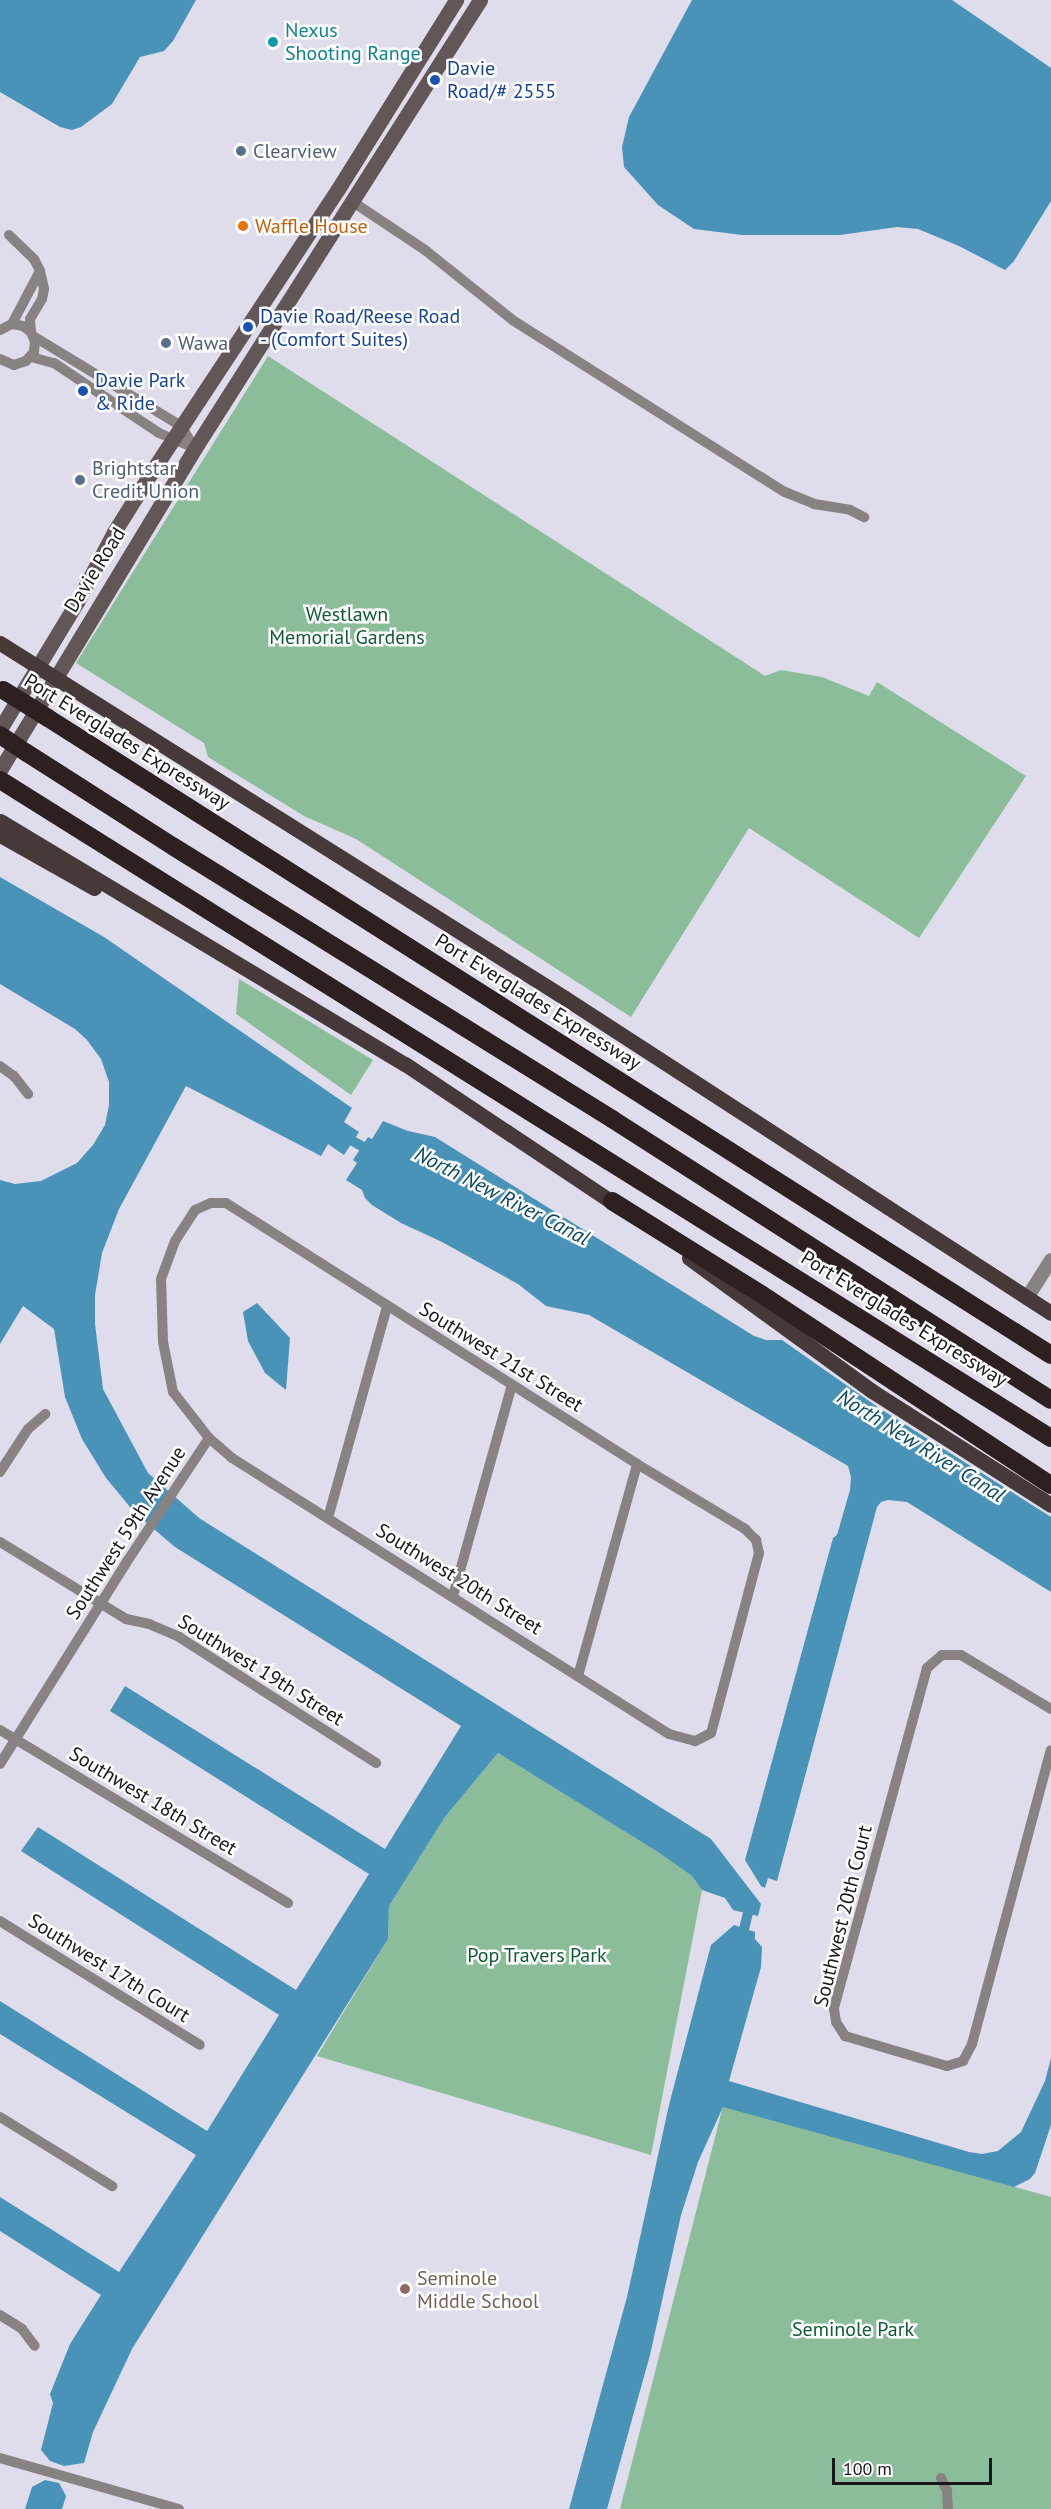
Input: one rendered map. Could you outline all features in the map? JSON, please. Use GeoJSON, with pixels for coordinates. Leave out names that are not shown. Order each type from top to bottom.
{"type":"FeatureCollection","features":[{"type":"Feature","properties":{"kind":"highway","name":"Port Everglades Expressway"},"geometry":{"type":"LineString","coordinates":[[2,689],[1051,1355]]}},
{"type":"Feature","properties":{"kind":"highway"},"geometry":{"type":"LineString","coordinates":[[0,735],[174,847],[612,1119],[1051,1400]]}},
{"type":"Feature","properties":{"kind":"highway","name":"Port Everglades Expressway"},"geometry":{"type":"LineString","coordinates":[[2,778],[1051,1438]]}},
{"type":"Feature","properties":{"kind":"highway"},"geometry":{"type":"LineString","coordinates":[[612,1201],[760,1294],[1051,1485]]}},
{"type":"Feature","properties":{"kind":"main road","name":"Davie Road"},"geometry":{"type":"LineString","coordinates":[[0,729],[77,603],[114,532],[181,426],[338,189],[456,0]]}},
{"type":"Feature","properties":{"kind":"main road","name":"Davie Road"},"geometry":{"type":"LineString","coordinates":[[2,778],[55,677],[195,448],[480,0]]}},
{"type":"Feature","properties":{"kind":"main road"},"geometry":{"type":"LineString","coordinates":[[0,643],[565,998],[1051,1313]]}},
{"type":"Feature","properties":{"kind":"main road"},"geometry":{"type":"LineString","coordinates":[[0,821],[405,1064],[612,1201],[872,1391],[1051,1506]]}},
{"type":"Feature","properties":{"kind":"main road"},"geometry":{"type":"LineString","coordinates":[[0,835],[137,913],[238,963]]}},
{"type":"Feature","properties":{"kind":"street"},"geometry":{"type":"LineString","coordinates":[[353,202],[425,250],[514,321],[785,492],[814,504],[850,510],[864,517]]}},
{"type":"Feature","properties":{"kind":"street"},"geometry":{"type":"LineString","coordinates":[[3,363],[21,364],[31,357],[35,347],[30,319],[42,299],[44,289],[40,271],[34,259],[9,235]]}},
{"type":"Feature","properties":{"kind":"street"},"geometry":{"type":"LineString","coordinates":[[0,330],[12,324],[40,271]]}},
{"type":"Feature","properties":{"kind":"street"},"geometry":{"type":"LineString","coordinates":[[12,324],[23,326],[32,334],[181,426],[195,448]]}},
{"type":"Feature","properties":{"kind":"street"},"geometry":{"type":"LineString","coordinates":[[31,357],[54,363],[172,440],[195,448]]}},
{"type":"Feature","properties":{"kind":"street"},"geometry":{"type":"LineString","coordinates":[[0,1066],[14,1076],[28,1094]]}},
{"type":"Feature","properties":{"kind":"street","name":"Southwest 59th Avenue"},"geometry":{"type":"LineString","coordinates":[[0,1764],[175,1486],[209,1438],[173,1392],[163,1342],[161,1279],[174,1241],[195,1210],[211,1203],[226,1203]]}},
{"type":"Feature","properties":{"kind":"street","name":"Southwest 21st Street"},"geometry":{"type":"LineString","coordinates":[[226,1203],[637,1464],[745,1529],[756,1540],[759,1553],[711,1733],[696,1741]]}},
{"type":"Feature","properties":{"kind":"street"},"geometry":{"type":"LineString","coordinates":[[1027,1298],[1051,1260]]}},
{"type":"Feature","properties":{"kind":"street"},"geometry":{"type":"LineString","coordinates":[[328,1518],[387,1306]]}},
{"type":"Feature","properties":{"kind":"street"},"geometry":{"type":"LineString","coordinates":[[453,1596],[512,1385]]}},
{"type":"Feature","properties":{"kind":"street"},"geometry":{"type":"LineString","coordinates":[[0,1472],[28,1429],[45,1414]]}},
{"type":"Feature","properties":{"kind":"street","name":"Southwest 20th Street"},"geometry":{"type":"LineString","coordinates":[[209,1438],[232,1458],[669,1734],[696,1741]]}},
{"type":"Feature","properties":{"kind":"street"},"geometry":{"type":"LineString","coordinates":[[578,1676],[637,1464]]}},
{"type":"Feature","properties":{"kind":"street","name":"Southwest 19th Street"},"geometry":{"type":"LineString","coordinates":[[0,1542],[126,1619],[148,1624],[179,1637],[376,1763]]}},
{"type":"Feature","properties":{"kind":"street","name":"Southwest 20th Court"},"geometry":{"type":"LineString","coordinates":[[1051,1709],[961,1655],[942,1655],[927,1668],[834,2009],[836,2022],[845,2036],[947,2066],[963,2061],[972,2044],[1051,1750]]}},
{"type":"Feature","properties":{"kind":"street","name":"Southwest 18th Street"},"geometry":{"type":"LineString","coordinates":[[0,1730],[288,1903]]}},
{"type":"Feature","properties":{"kind":"street","name":"Southwest 17th Court"},"geometry":{"type":"LineString","coordinates":[[0,1921],[200,2045]]}},
{"type":"Feature","properties":{"kind":"street"},"geometry":{"type":"LineString","coordinates":[[0,2117],[112,2186]]}},
{"type":"Feature","properties":{"kind":"street"},"geometry":{"type":"LineString","coordinates":[[0,2315],[22,2329],[35,2346]]}},
{"type":"Feature","properties":{"kind":"street"},"geometry":{"type":"LineString","coordinates":[[0,2458],[179,2509]]}},
{"type":"Feature","properties":{"kind":"street"},"geometry":{"type":"LineString","coordinates":[[941,2478],[947,2491],[948,2509]]}},
{"type":"Feature","properties":{"kind":"green space","name":"Westlawn Memorial Gardens"},"geometry":{"type":"Polygon","coordinates":[[[268,356],[765,676],[781,670],[822,677],[869,696],[877,682],[1026,776],[919,938],[749,828],[631,1017],[356,839],[304,816],[208,757],[204,743],[76,663],[268,356]]]}},
{"type":"Feature","properties":{"kind":"green space"},"geometry":{"type":"Polygon","coordinates":[[[239,979],[373,1060],[351,1095],[236,1014],[239,979]]]}},
{"type":"Feature","properties":{"kind":"green space","name":"Pop Travers Park"},"geometry":{"type":"Polygon","coordinates":[[[498,1753],[660,1853],[692,1876],[702,1890],[651,2155],[317,2056],[388,1939],[389,1906],[445,1817],[498,1753]]]}},
{"type":"Feature","properties":{"kind":"green space","name":"Seminole Park"},"geometry":{"type":"Polygon","coordinates":[[[723,2106],[1051,2197],[1051,2509],[620,2509],[723,2106]]]}},
{"type":"Feature","properties":{"kind":"water"},"geometry":{"type":"Polygon","coordinates":[[[0,0],[196,0],[173,41],[164,51],[140,57],[112,104],[81,127],[72,130],[60,127],[0,92],[0,0]]]}},
{"type":"Feature","properties":{"kind":"water"},"geometry":{"type":"Polygon","coordinates":[[[692,0],[952,0],[1051,68],[1051,201],[1014,261],[1005,270],[959,246],[918,229],[897,227],[840,235],[742,235],[694,229],[658,205],[624,167],[622,147],[629,117],[692,0]]]}},
{"type":"Feature","properties":{"kind":"water"},"geometry":{"type":"Polygon","coordinates":[[[0,877],[104,937],[352,1108],[344,1122],[359,1132],[344,1155],[328,1144],[321,1156],[186,1086],[119,1209],[102,1253],[95,1295],[95,1324],[103,1389],[148,1473],[199,1518],[711,1839],[761,1904],[758,1916],[733,1910],[725,1898],[702,1890],[692,1876],[658,1852],[498,1753],[445,1817],[389,1906],[388,1939],[132,2349],[93,2432],[84,2463],[64,2466],[50,2461],[41,2450],[53,2403],[50,2394],[70,2344],[101,2295],[0,2231],[0,2197],[119,2272],[196,2155],[0,2034],[0,2001],[207,2131],[279,2015],[21,1851],[38,1827],[296,1990],[369,1874],[110,1711],[125,1686],[385,1849],[461,1726],[175,1547],[135,1513],[106,1478],[82,1439],[65,1397],[54,1329],[23,1306],[0,1344],[0,1180],[15,1184],[41,1181],[77,1163],[93,1145],[105,1125],[109,1105],[109,1082],[101,1059],[87,1040],[75,1029],[0,984],[0,877]]]}},
{"type":"Feature","properties":{"kind":"water"},"geometry":{"type":"Polygon","coordinates":[[[383,1121],[408,1131],[435,1137],[754,1336],[766,1340],[782,1340],[879,1408],[1051,1517],[1051,1592],[907,1502],[888,1500],[881,1502],[877,1507],[777,1881],[768,1878],[765,1888],[761,1886],[745,1860],[833,1538],[837,1535],[850,1490],[851,1477],[848,1466],[589,1315],[546,1306],[518,1284],[442,1242],[401,1223],[372,1205],[365,1198],[362,1190],[346,1180],[357,1163],[353,1160],[368,1137],[372,1139],[383,1121]]]}},
{"type":"Feature","properties":{"kind":"water"},"geometry":{"type":"Polygon","coordinates":[[[257,1303],[290,1338],[286,1390],[265,1373],[248,1341],[243,1312],[257,1303]]]}},
{"type":"Feature","properties":{"kind":"water"},"geometry":{"type":"Polygon","coordinates":[[[734,1925],[755,1932],[755,1939],[762,1947],[761,1967],[729,2081],[982,2154],[998,2151],[1021,2132],[1045,2081],[1051,2058],[1051,2125],[1035,2173],[1030,2179],[1014,2187],[723,2107],[698,2162],[681,2215],[650,2355],[607,2509],[569,2509],[627,2297],[669,2105],[711,1945],[734,1925]]]}},
{"type":"Feature","properties":{"kind":"water"},"geometry":{"type":"Polygon","coordinates":[[[45,2480],[59,2483],[66,2496],[62,2509],[25,2509],[32,2487],[45,2480]]]}},
{"type":"Feature","properties":{"kind":"waterway","name":"North New River Canal"},"geometry":{"type":"LineString","coordinates":[[340,1134],[374,1153]]}},
{"type":"Feature","properties":{"kind":"waterway"},"geometry":{"type":"LineString","coordinates":[[741,1941],[749,1909],[743,1904]]}},
{"type":"Feature","properties":{"kind":"place","name":"Nexus Shooting Range"},"geometry":{"type":"Point","coordinates":[273,42]}},
{"type":"Feature","properties":{"kind":"place","name":"Davie Road/# 2555"},"geometry":{"type":"Point","coordinates":[435,80]}},
{"type":"Feature","properties":{"kind":"place","name":"Clearview"},"geometry":{"type":"Point","coordinates":[241,151]}},
{"type":"Feature","properties":{"kind":"place","name":"Waffle House"},"geometry":{"type":"Point","coordinates":[243,226]}},
{"type":"Feature","properties":{"kind":"place","name":"Davie Road/Reese Road - (Comfort Suites)"},"geometry":{"type":"Point","coordinates":[248,327]}},
{"type":"Feature","properties":{"kind":"place","name":"Wawa"},"geometry":{"type":"Point","coordinates":[166,343]}},
{"type":"Feature","properties":{"kind":"place","name":"Davie Park & Ride"},"geometry":{"type":"Point","coordinates":[83,391]}},
{"type":"Feature","properties":{"kind":"place","name":"Brightstar Credit Union"},"geometry":{"type":"Point","coordinates":[80,480]}},
{"type":"Feature","properties":{"kind":"place","name":"Seminole Middle School"},"geometry":{"type":"Point","coordinates":[405,2289]}}]}
